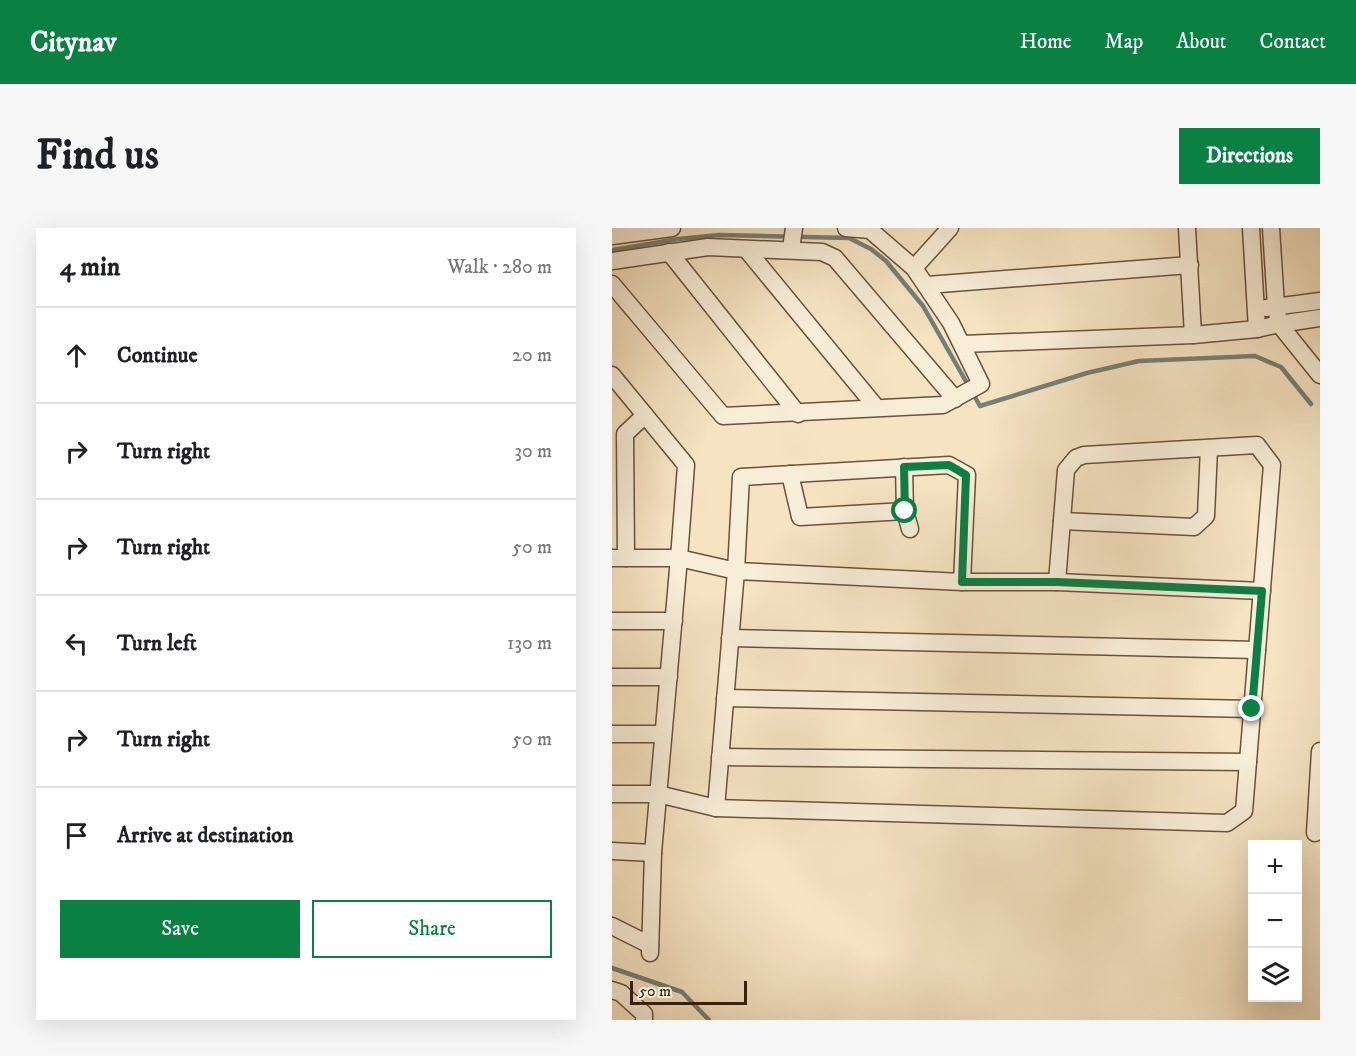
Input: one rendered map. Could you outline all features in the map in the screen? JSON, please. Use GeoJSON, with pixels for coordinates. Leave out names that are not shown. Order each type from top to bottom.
{"type":"FeatureCollection","features":[{"type":"Feature","properties":{"kind":"street"},"geometry":{"type":"LineString","coordinates":[[620,233],[672,228]]}},
{"type":"Feature","properties":{"kind":"street"},"geometry":{"type":"LineString","coordinates":[[612,284],[723,416],[943,405],[981,384],[963,344],[915,268],[871,229],[846,228]]}},
{"type":"Feature","properties":{"kind":"street"},"geometry":{"type":"LineString","coordinates":[[915,268],[950,228]]}},
{"type":"Feature","properties":{"kind":"street"},"geometry":{"type":"LineString","coordinates":[[1187,228],[1193,335]]}},
{"type":"Feature","properties":{"kind":"street"},"geometry":{"type":"LineString","coordinates":[[1251,228],[1257,329]]}},
{"type":"Feature","properties":{"kind":"street"},"geometry":{"type":"LineString","coordinates":[[1271,228],[1279,324],[1320,375]]}},
{"type":"Feature","properties":{"kind":"street"},"geometry":{"type":"LineString","coordinates":[[612,261],[708,247],[746,249],[792,237],[834,258],[966,393]]}},
{"type":"Feature","properties":{"kind":"street"},"geometry":{"type":"LineString","coordinates":[[746,249],[876,407]]}},
{"type":"Feature","properties":{"kind":"street"},"geometry":{"type":"LineString","coordinates":[[669,252],[798,414]]}},
{"type":"Feature","properties":{"kind":"street"},"geometry":{"type":"LineString","coordinates":[[927,285],[1190,265]]}},
{"type":"Feature","properties":{"kind":"street"},"geometry":{"type":"LineString","coordinates":[[1256,310],[1320,301]]}},
{"type":"Feature","properties":{"kind":"street"},"geometry":{"type":"LineString","coordinates":[[963,344],[1193,335],[1257,329],[1320,318]]}},
{"type":"Feature","properties":{"kind":"street"},"geometry":{"type":"LineString","coordinates":[[612,375],[686,465],[653,853],[650,949],[612,926]]}},
{"type":"Feature","properties":{"kind":"street"},"geometry":{"type":"LineString","coordinates":[[645,415],[625,434],[619,558],[679,558],[736,571],[962,582],[1057,582],[1262,591]]}},
{"type":"Feature","properties":{"kind":"street"},"geometry":{"type":"LineString","coordinates":[[612,794],[658,795],[716,808],[1227,823],[1244,811],[1272,465],[1257,445],[1084,455],[1076,458],[1066,470],[1057,582]]}},
{"type":"Feature","properties":{"kind":"street"},"geometry":{"type":"LineString","coordinates":[[1062,521],[1194,527],[1206,516],[1209,448]]}},
{"type":"Feature","properties":{"kind":"street"},"geometry":{"type":"LineString","coordinates":[[716,808],[736,571],[741,477],[949,465],[966,475],[962,582]]}},
{"type":"Feature","properties":{"kind":"street"},"geometry":{"type":"LineString","coordinates":[[904,467],[905,511],[910,529]]}},
{"type":"Feature","properties":{"kind":"street"},"geometry":{"type":"LineString","coordinates":[[790,474],[800,517],[905,511]]}},
{"type":"Feature","properties":{"kind":"street"},"geometry":{"type":"LineString","coordinates":[[612,621],[674,621]]}},
{"type":"Feature","properties":{"kind":"street"},"geometry":{"type":"LineString","coordinates":[[730,638],[1257,650]]}},
{"type":"Feature","properties":{"kind":"street"},"geometry":{"type":"LineString","coordinates":[[612,677],[669,677]]}},
{"type":"Feature","properties":{"kind":"street"},"geometry":{"type":"LineString","coordinates":[[725,698],[1252,709]]}},
{"type":"Feature","properties":{"kind":"street"},"geometry":{"type":"LineString","coordinates":[[612,734],[663,734]]}},
{"type":"Feature","properties":{"kind":"street"},"geometry":{"type":"LineString","coordinates":[[1315,833],[1320,751]]}},
{"type":"Feature","properties":{"kind":"street"},"geometry":{"type":"LineString","coordinates":[[720,757],[1248,762]]}},
{"type":"Feature","properties":{"kind":"street"},"geometry":{"type":"LineString","coordinates":[[612,851],[653,853]]}},
{"type":"Feature","properties":{"kind":"street"},"geometry":{"type":"LineString","coordinates":[[612,990],[621,993],[644,1017]]}},
{"type":"Feature","properties":{"kind":"street"},"geometry":{"type":"LineString","coordinates":[[628,1020],[644,1017]]}},
{"type":"Feature","properties":{"kind":"waterway"},"geometry":{"type":"LineString","coordinates":[[612,250],[719,235],[849,238],[871,249],[886,261],[923,306],[980,406],[1087,373],[1139,361],[1255,356],[1281,367],[1311,404]]}},
{"type":"Feature","properties":{"kind":"waterway"},"geometry":{"type":"LineString","coordinates":[[612,968],[682,992],[709,1020]]}},
{"type":"Feature","properties":{"kind":"route"},"geometry":{"type":"LineString","coordinates":[[905,511],[904,467],[949,465],[966,475],[962,582],[1057,582],[1262,591],[1252,709]]}}]}
